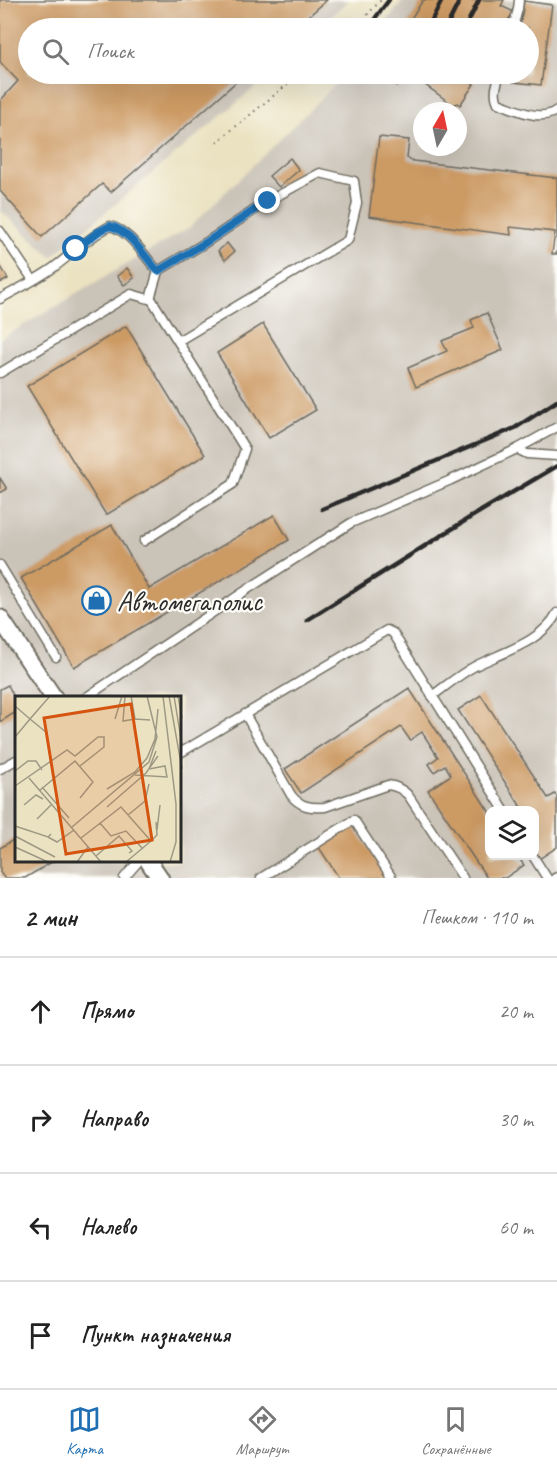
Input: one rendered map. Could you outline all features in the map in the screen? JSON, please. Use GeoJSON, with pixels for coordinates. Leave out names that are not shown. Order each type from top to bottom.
{"type":"FeatureCollection","features":[{"type":"Feature","properties":{"kind":"street"},"geometry":{"type":"LineString","coordinates":[[0,618],[53,696]]}},
{"type":"Feature","properties":{"kind":"street"},"geometry":{"type":"LineString","coordinates":[[151,863],[160,878]]}},
{"type":"Feature","properties":{"kind":"lane"},"geometry":{"type":"LineString","coordinates":[[516,18],[519,0]]}},
{"type":"Feature","properties":{"kind":"lane"},"geometry":{"type":"LineString","coordinates":[[497,84],[495,97],[498,103],[539,116],[552,114],[557,110]]}},
{"type":"Feature","properties":{"kind":"lane"},"geometry":{"type":"LineString","coordinates":[[150,299],[158,271],[268,201],[320,173],[354,181],[357,203],[348,240],[178,341]]}},
{"type":"Feature","properties":{"kind":"lane"},"geometry":{"type":"LineString","coordinates":[[0,299],[54,267],[98,232],[110,226],[118,228],[135,243],[158,271]]}},
{"type":"Feature","properties":{"kind":"lane"},"geometry":{"type":"LineString","coordinates":[[0,231],[33,280]]}},
{"type":"Feature","properties":{"kind":"lane"},"geometry":{"type":"LineString","coordinates":[[0,373],[131,294],[152,300],[244,449],[233,484],[144,541]]}},
{"type":"Feature","properties":{"kind":"lane"},"geometry":{"type":"LineString","coordinates":[[88,696],[351,523],[517,450],[557,427]]}},
{"type":"Feature","properties":{"kind":"lane"},"geometry":{"type":"LineString","coordinates":[[517,450],[527,454],[557,456]]}},
{"type":"Feature","properties":{"kind":"lane"},"geometry":{"type":"LineString","coordinates":[[0,565],[56,657]]}},
{"type":"Feature","properties":{"kind":"lane"},"geometry":{"type":"LineString","coordinates":[[432,696],[473,668],[541,633],[552,623],[557,613]]}},
{"type":"Feature","properties":{"kind":"lane"},"geometry":{"type":"LineString","coordinates":[[182,752],[387,630],[393,633],[501,806]]}},
{"type":"Feature","properties":{"kind":"lane"},"geometry":{"type":"LineString","coordinates":[[245,714],[296,802],[315,808],[325,807],[388,785],[397,786],[408,795],[463,878]]}},
{"type":"Feature","properties":{"kind":"lane"},"geometry":{"type":"LineString","coordinates":[[0,769],[15,761]]}},
{"type":"Feature","properties":{"kind":"lane"},"geometry":{"type":"LineString","coordinates":[[261,878],[354,820],[392,878]]}},
{"type":"Feature","properties":{"kind":"lane"},"geometry":{"type":"LineString","coordinates":[[536,860],[547,878]]}},
{"type":"Feature","properties":{"kind":"lane"},"geometry":{"type":"LineString","coordinates":[[124,878],[136,863]]}},
{"type":"Feature","properties":{"kind":"path"},"geometry":{"type":"LineString","coordinates":[[364,18],[381,0]]}},
{"type":"Feature","properties":{"kind":"path"},"geometry":{"type":"LineString","coordinates":[[217,142],[288,84]]}},
{"type":"Feature","properties":{"kind":"shaded area"},"geometry":{"type":"Polygon","coordinates":[[[0,0],[349,0],[329,18],[18,18],[18,84],[259,84],[52,257],[0,210],[0,0]]]}},
{"type":"Feature","properties":{"kind":"shaded area"},"geometry":{"type":"Polygon","coordinates":[[[403,0],[557,0],[557,878],[0,878],[0,339],[190,227],[336,84],[539,84],[539,18],[390,18],[403,0]]]}},
{"type":"Feature","properties":{"kind":"building"},"geometry":{"type":"Polygon","coordinates":[[[0,0],[327,0],[306,18],[18,18],[18,81],[0,62],[0,0]]]}},
{"type":"Feature","properties":{"kind":"building"},"geometry":{"type":"Polygon","coordinates":[[[423,0],[504,0],[501,6],[514,12],[510,18],[411,18],[423,0]]]}},
{"type":"Feature","properties":{"kind":"building"},"geometry":{"type":"Polygon","coordinates":[[[524,1],[552,5],[541,85],[532,84],[539,84],[539,18],[521,18],[524,1]]]}},
{"type":"Feature","properties":{"kind":"building"},"geometry":{"type":"Polygon","coordinates":[[[18,81],[18,84],[234,84],[111,192],[102,184],[42,237],[0,191],[0,101],[18,81]]]}},
{"type":"Feature","properties":{"kind":"building"},"geometry":{"type":"Polygon","coordinates":[[[424,84],[474,84],[462,102],[449,102],[424,84]]]}},
{"type":"Feature","properties":{"kind":"building"},"geometry":{"type":"Polygon","coordinates":[[[379,137],[409,140],[407,158],[413,161],[557,178],[557,254],[552,254],[555,232],[510,227],[511,235],[369,216],[379,137]]]}},
{"type":"Feature","properties":{"kind":"building"},"geometry":{"type":"Polygon","coordinates":[[[290,158],[299,170],[279,187],[269,176],[290,158]]]}},
{"type":"Feature","properties":{"kind":"building"},"geometry":{"type":"Polygon","coordinates":[[[227,243],[234,252],[225,260],[218,251],[227,243]]]}},
{"type":"Feature","properties":{"kind":"building"},"geometry":{"type":"Polygon","coordinates":[[[0,265],[8,279],[0,283],[0,265]]]}},
{"type":"Feature","properties":{"kind":"building"},"geometry":{"type":"Polygon","coordinates":[[[127,268],[134,278],[124,285],[117,276],[127,268]]]}},
{"type":"Feature","properties":{"kind":"building"},"geometry":{"type":"Polygon","coordinates":[[[487,313],[503,350],[416,387],[408,368],[447,351],[442,341],[474,328],[471,320],[487,313]]]}},
{"type":"Feature","properties":{"kind":"building"},"geometry":{"type":"Polygon","coordinates":[[[263,324],[316,410],[269,438],[217,353],[263,324]]]}},
{"type":"Feature","properties":{"kind":"building"},"geometry":{"type":"Polygon","coordinates":[[[126,326],[205,455],[106,515],[27,386],[126,326]]]}},
{"type":"Feature","properties":{"kind":"building"},"geometry":{"type":"Polygon","coordinates":[[[0,478],[7,489],[0,493],[0,478]]]}},
{"type":"Feature","properties":{"kind":"building","name":"Автомегаполис"},"geometry":{"type":"Polygon","coordinates":[[[274,515],[289,540],[74,667],[21,578],[112,525],[149,589],[274,515]]]}},
{"type":"Feature","properties":{"kind":"building"},"geometry":{"type":"Polygon","coordinates":[[[8,685],[15,699],[15,713],[0,722],[0,689],[8,685]]]}},
{"type":"Feature","properties":{"kind":"building"},"geometry":{"type":"Polygon","coordinates":[[[409,688],[485,806],[485,860],[520,860],[524,865],[505,878],[487,878],[428,790],[451,775],[445,765],[434,772],[429,764],[438,757],[422,732],[410,740],[401,727],[301,793],[285,769],[409,688]]]}},
{"type":"Feature","properties":{"kind":"building"},"geometry":{"type":"Polygon","coordinates":[[[481,695],[548,798],[555,794],[557,797],[557,847],[539,859],[539,806],[520,806],[458,710],[481,695]]]}},
{"type":"Feature","properties":{"kind":"building"},"geometry":{"type":"Polygon","coordinates":[[[352,824],[388,878],[339,878],[318,846],[352,824]]]}},
{"type":"Feature","properties":{"kind":"building"},"geometry":{"type":"Polygon","coordinates":[[[15,839],[15,863],[50,863],[25,878],[4,878],[0,872],[0,848],[15,839]]]}},
{"type":"Feature","properties":{"kind":"railway"},"geometry":{"type":"LineString","coordinates":[[376,17],[389,0]]}},
{"type":"Feature","properties":{"kind":"railway"},"geometry":{"type":"LineString","coordinates":[[433,18],[442,0]]}},
{"type":"Feature","properties":{"kind":"railway"},"geometry":{"type":"LineString","coordinates":[[451,18],[460,0]]}},
{"type":"Feature","properties":{"kind":"railway"},"geometry":{"type":"LineString","coordinates":[[470,18],[479,0]]}},
{"type":"Feature","properties":{"kind":"railway"},"geometry":{"type":"LineString","coordinates":[[322,509],[515,428],[557,401]]}},
{"type":"Feature","properties":{"kind":"railway"},"geometry":{"type":"LineString","coordinates":[[307,620],[557,466]]}},
{"type":"Feature","properties":{"kind":"place","name":"Автомегаполис"},"geometry":{"type":"Point","coordinates":[96,601]}},
{"type":"Feature","properties":{"kind":"route"},"geometry":{"type":"LineString","coordinates":[[76,249],[98,232],[110,226],[118,228],[135,243],[158,271],[268,201]]}}]}
